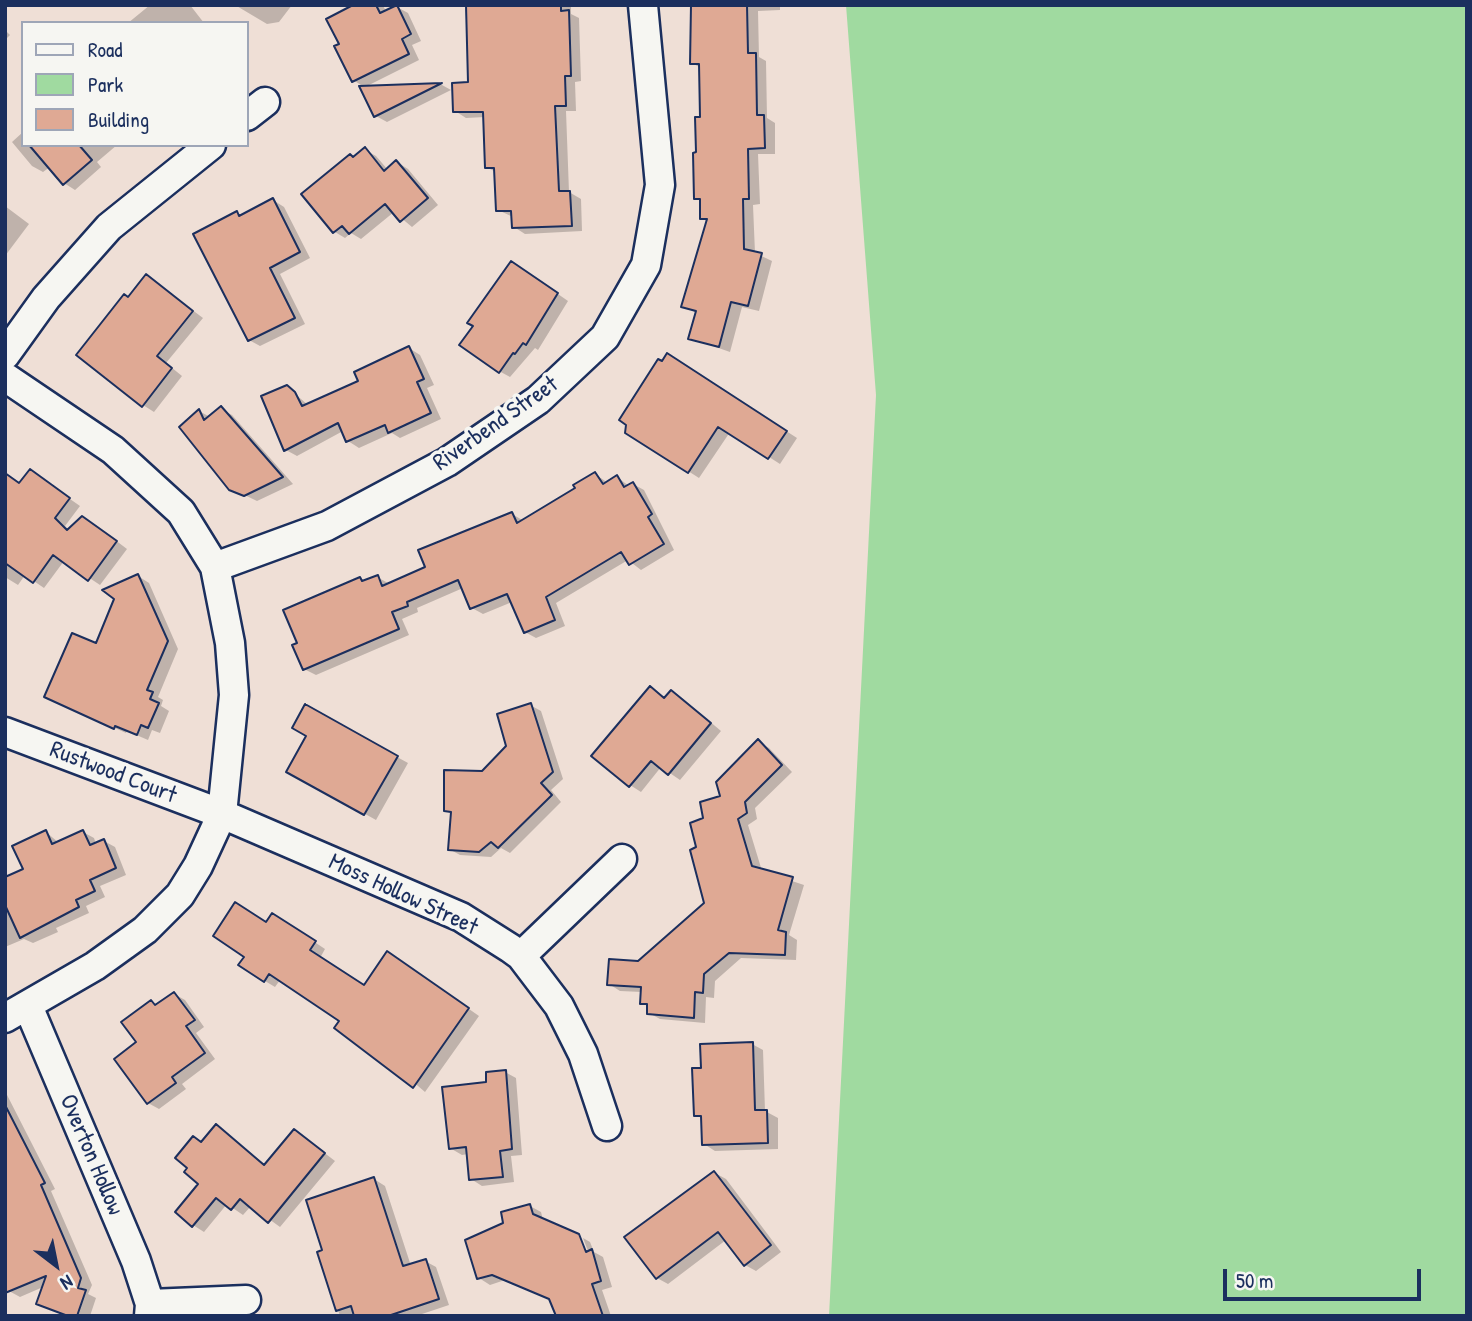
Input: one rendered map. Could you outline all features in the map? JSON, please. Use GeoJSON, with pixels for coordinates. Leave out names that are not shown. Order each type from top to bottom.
{"type":"FeatureCollection","features":[{"type":"Feature","properties":{"kind":"street","name":"Riverbend Street"},"geometry":{"type":"LineString","coordinates":[[215,566],[327,526],[447,462],[538,400],[606,337],[646,265],[660,185],[643,5]]}},
{"type":"Feature","properties":{"kind":"street"},"geometry":{"type":"LineString","coordinates":[[5,355],[46,298],[109,227],[209,147]]}},
{"type":"Feature","properties":{"kind":"street"},"geometry":{"type":"LineString","coordinates":[[5,377],[113,450],[181,512],[215,566],[230,643],[234,695],[222,814],[198,866],[172,904],[145,930],[95,966],[17,1012]]}},
{"type":"Feature","properties":{"kind":"street","name":"Rustwood Court"},"geometry":{"type":"LineString","coordinates":[[5,732],[222,814]]}},
{"type":"Feature","properties":{"kind":"street","name":"Moss Hollow Street"},"geometry":{"type":"LineString","coordinates":[[222,814],[461,917],[521,956],[559,1006],[583,1054],[607,1126]]}},
{"type":"Feature","properties":{"kind":"street"},"geometry":{"type":"LineString","coordinates":[[521,956],[622,859]]}},
{"type":"Feature","properties":{"kind":"street","name":"Overton Hollow"},"geometry":{"type":"LineString","coordinates":[[17,1012],[136,1261],[149,1310],[246,1300]]}},
{"type":"Feature","properties":{"kind":"green space"},"geometry":{"type":"Polygon","coordinates":[[[846,5],[1467,5],[1467,1316],[829,1316],[876,395],[846,5]]]}},
{"type":"Feature","properties":{"kind":"building"},"geometry":{"type":"Polygon","coordinates":[[[353,5],[376,5],[380,13],[397,5],[411,34],[402,39],[409,54],[352,82],[334,46],[339,44],[326,19],[353,5]]]}},
{"type":"Feature","properties":{"kind":"building"},"geometry":{"type":"Polygon","coordinates":[[[466,5],[561,5],[561,11],[569,10],[571,76],[565,76],[566,106],[555,106],[559,191],[570,191],[572,226],[512,228],[511,211],[496,211],[494,168],[485,168],[483,112],[453,112],[452,83],[468,82],[466,5]]]}},
{"type":"Feature","properties":{"kind":"building"},"geometry":{"type":"Polygon","coordinates":[[[691,5],[747,5],[748,53],[756,53],[757,115],[764,115],[765,148],[748,149],[749,199],[743,199],[744,249],[762,253],[748,306],[731,302],[719,347],[688,339],[696,311],[681,307],[707,219],[700,219],[700,199],[694,199],[695,117],[700,117],[699,64],[690,64],[691,5]]]}},
{"type":"Feature","properties":{"kind":"building"},"geometry":{"type":"Polygon","coordinates":[[[442,83],[374,117],[359,86],[442,83]]]}},
{"type":"Feature","properties":{"kind":"building"},"geometry":{"type":"Polygon","coordinates":[[[31,147],[81,147],[92,160],[63,185],[31,147]]]}},
{"type":"Feature","properties":{"kind":"building"},"geometry":{"type":"Polygon","coordinates":[[[365,147],[384,171],[396,160],[428,198],[400,222],[385,204],[349,234],[342,226],[333,233],[301,194],[350,154],[353,157],[365,147]]]}},
{"type":"Feature","properties":{"kind":"building"},"geometry":{"type":"Polygon","coordinates":[[[273,198],[300,252],[270,268],[295,318],[248,341],[193,234],[237,211],[239,216],[273,198]]]}},
{"type":"Feature","properties":{"kind":"building"},"geometry":{"type":"Polygon","coordinates":[[[511,261],[558,293],[526,345],[523,343],[515,354],[513,353],[499,373],[459,345],[473,326],[467,323],[511,261]]]}},
{"type":"Feature","properties":{"kind":"building"},"geometry":{"type":"Polygon","coordinates":[[[146,274],[193,311],[157,356],[172,368],[142,407],[76,355],[124,294],[128,297],[146,274]]]}},
{"type":"Feature","properties":{"kind":"building"},"geometry":{"type":"Polygon","coordinates":[[[409,346],[424,379],[417,382],[431,413],[388,433],[385,425],[346,442],[338,423],[284,451],[261,396],[287,385],[295,392],[302,406],[358,381],[354,372],[409,346]]]}},
{"type":"Feature","properties":{"kind":"building"},"geometry":{"type":"Polygon","coordinates":[[[667,353],[787,431],[768,459],[718,427],[688,473],[625,433],[626,425],[619,420],[658,359],[662,361],[667,353]]]}},
{"type":"Feature","properties":{"kind":"building"},"geometry":{"type":"Polygon","coordinates":[[[221,406],[283,477],[244,496],[229,490],[179,427],[199,409],[204,420],[221,406]]]}},
{"type":"Feature","properties":{"kind":"building"},"geometry":{"type":"Polygon","coordinates":[[[30,469],[70,498],[55,518],[67,530],[82,516],[117,541],[88,581],[53,555],[33,583],[5,563],[5,473],[19,483],[30,469]]]}},
{"type":"Feature","properties":{"kind":"building"},"geometry":{"type":"Polygon","coordinates":[[[595,472],[603,484],[617,475],[624,487],[633,482],[652,514],[648,517],[664,544],[629,565],[621,552],[546,597],[555,620],[524,633],[507,594],[470,609],[458,580],[407,602],[408,606],[392,612],[399,629],[303,670],[292,645],[297,643],[283,610],[360,577],[362,581],[378,575],[382,586],[425,567],[418,550],[512,512],[517,523],[575,488],[573,485],[595,472]]]}},
{"type":"Feature","properties":{"kind":"building"},"geometry":{"type":"Polygon","coordinates":[[[138,574],[168,641],[147,690],[153,692],[150,699],[159,703],[148,728],[141,725],[137,735],[115,726],[114,729],[44,697],[72,633],[96,643],[114,599],[102,590],[138,574]]]}},
{"type":"Feature","properties":{"kind":"building"},"geometry":{"type":"Polygon","coordinates":[[[650,686],[664,698],[671,690],[711,723],[668,775],[651,761],[629,787],[591,756],[650,686]]]}},
{"type":"Feature","properties":{"kind":"building"},"geometry":{"type":"Polygon","coordinates":[[[531,703],[553,772],[541,783],[552,795],[498,848],[491,842],[479,852],[448,850],[451,812],[444,811],[444,770],[482,771],[506,746],[497,714],[531,703]]]}},
{"type":"Feature","properties":{"kind":"building"},"geometry":{"type":"Polygon","coordinates":[[[305,704],[398,756],[364,815],[286,772],[306,736],[292,728],[305,704]]]}},
{"type":"Feature","properties":{"kind":"building"},"geometry":{"type":"Polygon","coordinates":[[[758,739],[782,765],[745,802],[747,813],[738,819],[752,866],[793,877],[778,930],[786,932],[785,955],[729,953],[704,974],[703,993],[695,992],[694,1018],[647,1014],[647,1004],[640,1004],[641,987],[607,985],[609,959],[638,961],[704,903],[690,850],[696,847],[690,823],[703,818],[700,802],[720,796],[716,782],[758,739]]]}},
{"type":"Feature","properties":{"kind":"building"},"geometry":{"type":"Polygon","coordinates":[[[46,830],[52,844],[83,830],[90,845],[104,839],[116,868],[90,880],[95,891],[76,900],[79,907],[20,938],[5,905],[5,877],[23,869],[12,846],[46,830]]]}},
{"type":"Feature","properties":{"kind":"building"},"geometry":{"type":"Polygon","coordinates":[[[235,902],[266,922],[272,913],[316,941],[310,950],[364,985],[387,951],[469,1008],[413,1088],[334,1028],[339,1021],[269,974],[264,982],[238,965],[244,957],[213,936],[235,902]]]}},
{"type":"Feature","properties":{"kind":"building"},"geometry":{"type":"Polygon","coordinates":[[[174,992],[195,1020],[186,1026],[205,1053],[172,1077],[176,1083],[147,1104],[114,1059],[136,1042],[121,1022],[151,1000],[155,1005],[174,992]]]}},
{"type":"Feature","properties":{"kind":"building"},"geometry":{"type":"Polygon","coordinates":[[[753,1042],[755,1110],[767,1110],[768,1143],[702,1145],[701,1116],[694,1116],[692,1068],[701,1068],[700,1044],[753,1042]]]}},
{"type":"Feature","properties":{"kind":"building"},"geometry":{"type":"Polygon","coordinates":[[[506,1070],[512,1149],[500,1151],[503,1177],[469,1180],[466,1147],[449,1149],[442,1087],[486,1082],[486,1072],[506,1070]]]}},
{"type":"Feature","properties":{"kind":"building"},"geometry":{"type":"Polygon","coordinates":[[[5,1105],[45,1183],[41,1185],[81,1278],[78,1288],[86,1290],[77,1316],[68,1316],[36,1304],[46,1276],[5,1293],[5,1105]]]}},
{"type":"Feature","properties":{"kind":"building"},"geometry":{"type":"Polygon","coordinates":[[[216,1124],[264,1165],[294,1129],[325,1153],[268,1223],[240,1199],[231,1210],[216,1198],[192,1227],[175,1212],[198,1184],[184,1172],[187,1168],[175,1158],[193,1136],[201,1142],[216,1124]]]}},
{"type":"Feature","properties":{"kind":"building"},"geometry":{"type":"Polygon","coordinates":[[[714,1171],[771,1245],[744,1266],[718,1232],[656,1279],[624,1237],[714,1171]]]}},
{"type":"Feature","properties":{"kind":"building"},"geometry":{"type":"Polygon","coordinates":[[[374,1177],[403,1266],[426,1259],[439,1299],[388,1316],[354,1316],[351,1306],[336,1311],[317,1252],[322,1250],[306,1200],[374,1177]]]}},
{"type":"Feature","properties":{"kind":"building"},"geometry":{"type":"Polygon","coordinates":[[[530,1204],[533,1214],[579,1234],[586,1252],[592,1249],[601,1281],[592,1284],[603,1316],[556,1316],[549,1299],[492,1275],[477,1279],[465,1240],[503,1223],[501,1212],[530,1204]]]}}]}
